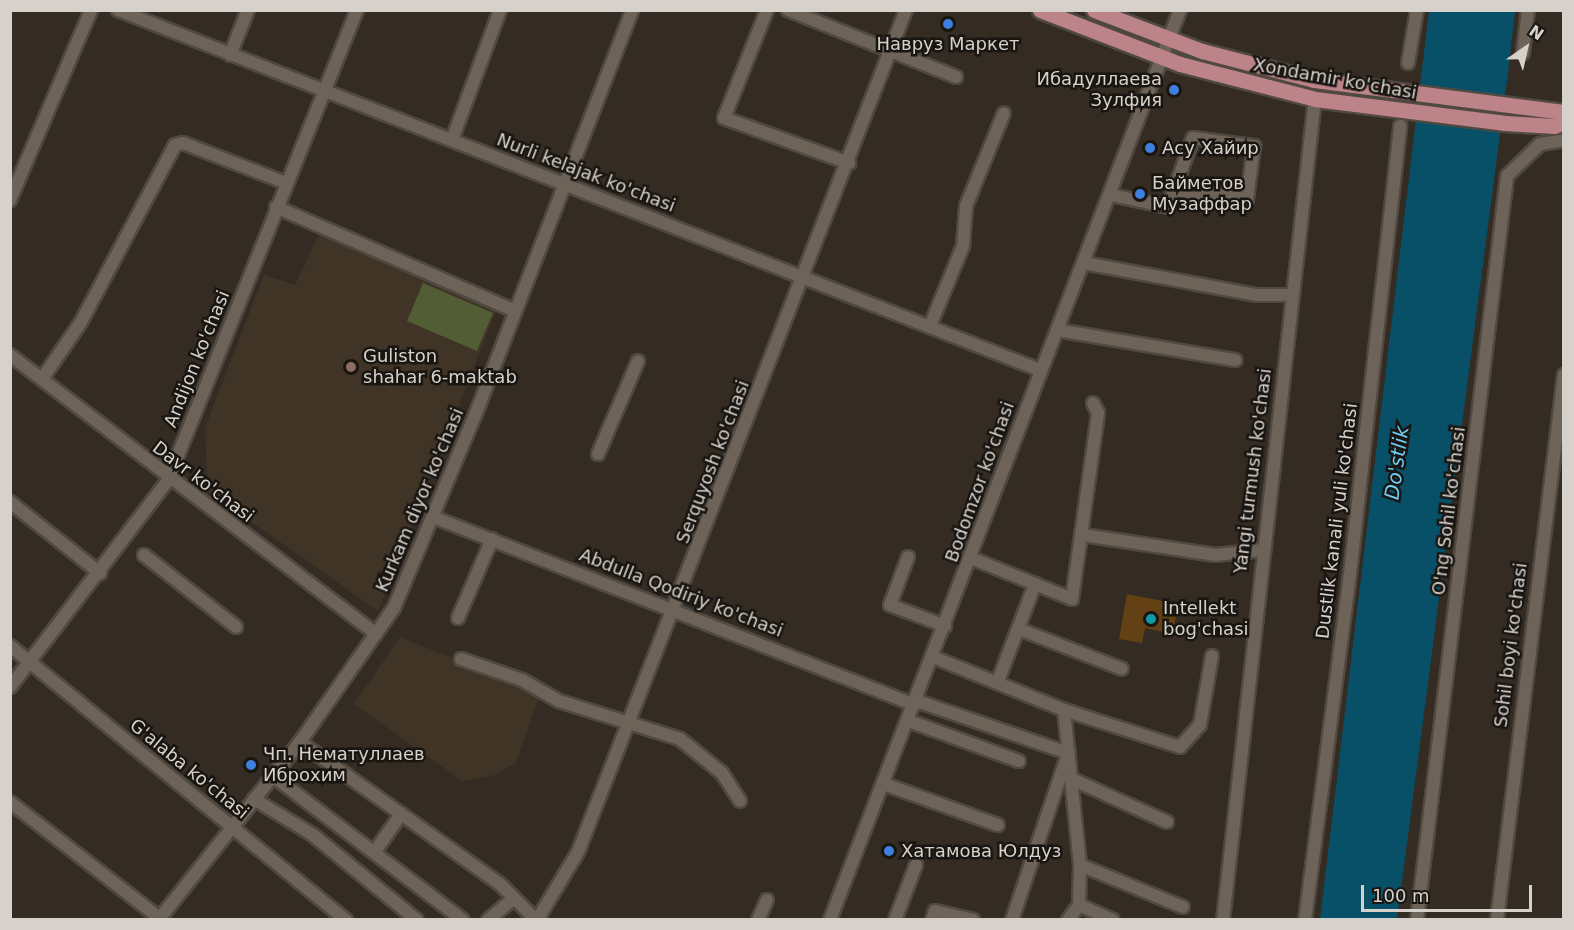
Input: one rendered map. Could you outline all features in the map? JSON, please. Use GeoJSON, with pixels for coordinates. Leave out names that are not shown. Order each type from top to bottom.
{"type":"FeatureCollection","features":[{"type":"Feature","properties":{"kind":"main road","name":"Xondamir ko'chasi"},"geometry":{"type":"LineString","coordinates":[[1040,10],[1164,58],[1237,82],[1315,99],[1505,123],[1554,126],[1563,122]]}},
{"type":"Feature","properties":{"kind":"main road","name":"Xondamir ko'chasi"},"geometry":{"type":"LineString","coordinates":[[1094,10],[1171,40],[1304,78],[1414,95],[1563,112]]}},
{"type":"Feature","properties":{"kind":"street"},"geometry":{"type":"LineString","coordinates":[[10,200],[92,10]]}},
{"type":"Feature","properties":{"kind":"street","name":"Nurli kelajak ko'chasi"},"geometry":{"type":"LineString","coordinates":[[118,10],[230,56],[452,140],[1040,370]]}},
{"type":"Feature","properties":{"kind":"street"},"geometry":{"type":"LineString","coordinates":[[230,56],[248,10]]}},
{"type":"Feature","properties":{"kind":"street","name":"Andijon ko'chasi"},"geometry":{"type":"LineString","coordinates":[[10,687],[100,573],[168,480],[357,10]]}},
{"type":"Feature","properties":{"kind":"street"},"geometry":{"type":"LineString","coordinates":[[452,140],[500,10]]}},
{"type":"Feature","properties":{"kind":"street","name":"Kurkam diyor ko'chasi"},"geometry":{"type":"LineString","coordinates":[[161,919],[300,742],[394,608],[434,517],[632,10]]}},
{"type":"Feature","properties":{"kind":"street"},"geometry":{"type":"LineString","coordinates":[[767,10],[724,118],[849,163]]}},
{"type":"Feature","properties":{"kind":"street"},"geometry":{"type":"LineString","coordinates":[[788,10],[956,77]]}},
{"type":"Feature","properties":{"kind":"street","name":"Serquyosh ko'chasi"},"geometry":{"type":"LineString","coordinates":[[536,920],[578,852],[805,277],[906,10]]}},
{"type":"Feature","properties":{"kind":"street"},"geometry":{"type":"LineString","coordinates":[[1171,40],[1180,10]]}},
{"type":"Feature","properties":{"kind":"street"},"geometry":{"type":"LineString","coordinates":[[1408,63],[1417,10]]}},
{"type":"Feature","properties":{"kind":"street"},"geometry":{"type":"LineString","coordinates":[[1523,53],[1528,10]]}},
{"type":"Feature","properties":{"kind":"street","name":"Bodomzor ko'chasi"},"geometry":{"type":"LineString","coordinates":[[830,920],[916,703],[1040,370],[1171,40]]}},
{"type":"Feature","properties":{"kind":"street","name":"Yangi turmush ko'chasi"},"geometry":{"type":"LineString","coordinates":[[1223,920],[1262,550],[1315,99]]}},
{"type":"Feature","properties":{"kind":"street"},"geometry":{"type":"LineString","coordinates":[[930,326],[963,246],[966,206],[1004,113]]}},
{"type":"Feature","properties":{"kind":"street","name":"Dustlik kanali yuli ko'chasi"},"geometry":{"type":"LineString","coordinates":[[1305,920],[1350,574],[1400,126]]}},
{"type":"Feature","properties":{"kind":"street"},"geometry":{"type":"LineString","coordinates":[[1111,195],[1168,207],[1174,190],[1193,138],[1254,146],[1246,199],[1174,190]]}},
{"type":"Feature","properties":{"kind":"street","name":"O'ng Sohil ko'chasi"},"geometry":{"type":"LineString","coordinates":[[1417,920],[1507,176],[1540,144],[1563,140]]}},
{"type":"Feature","properties":{"kind":"street"},"geometry":{"type":"LineString","coordinates":[[42,380],[81,322],[175,145],[183,143],[286,183]]}},
{"type":"Feature","properties":{"kind":"street"},"geometry":{"type":"LineString","coordinates":[[276,207],[513,310]]}},
{"type":"Feature","properties":{"kind":"street"},"geometry":{"type":"LineString","coordinates":[[1084,263],[1257,295],[1292,294]]}},
{"type":"Feature","properties":{"kind":"street"},"geometry":{"type":"LineString","coordinates":[[1057,330],[1235,360]]}},
{"type":"Feature","properties":{"kind":"street","name":"Davr ko'chasi"},"geometry":{"type":"LineString","coordinates":[[10,355],[168,480],[375,634]]}},
{"type":"Feature","properties":{"kind":"street"},"geometry":{"type":"LineString","coordinates":[[598,454],[638,361]]}},
{"type":"Feature","properties":{"kind":"street","name":"Sohil boyi ko'chasi"},"geometry":{"type":"LineString","coordinates":[[1497,920],[1563,375]]}},
{"type":"Feature","properties":{"kind":"street"},"geometry":{"type":"LineString","coordinates":[[971,558],[1072,599],[1083,535],[1098,413],[1093,402]]}},
{"type":"Feature","properties":{"kind":"street"},"geometry":{"type":"LineString","coordinates":[[10,502],[100,573]]}},
{"type":"Feature","properties":{"kind":"street","name":"Abdulla Qodiriy ko'chasi"},"geometry":{"type":"LineString","coordinates":[[434,517],[916,703],[1069,750]]}},
{"type":"Feature","properties":{"kind":"street"},"geometry":{"type":"LineString","coordinates":[[1083,535],[1216,555],[1262,550]]}},
{"type":"Feature","properties":{"kind":"street"},"geometry":{"type":"LineString","coordinates":[[458,618],[492,539]]}},
{"type":"Feature","properties":{"kind":"street"},"geometry":{"type":"LineString","coordinates":[[144,555],[236,627]]}},
{"type":"Feature","properties":{"kind":"street"},"geometry":{"type":"LineString","coordinates":[[908,557],[890,605],[945,626]]}},
{"type":"Feature","properties":{"kind":"street"},"geometry":{"type":"LineString","coordinates":[[998,681],[1035,584]]}},
{"type":"Feature","properties":{"kind":"street"},"geometry":{"type":"LineString","coordinates":[[1019,629],[1122,669]]}},
{"type":"Feature","properties":{"kind":"street","name":"G'alaba ko'chasi"},"geometry":{"type":"LineString","coordinates":[[10,646],[346,920]]}},
{"type":"Feature","properties":{"kind":"street"},"geometry":{"type":"LineString","coordinates":[[933,657],[998,681],[1064,710],[1180,747],[1200,725],[1212,656]]}},
{"type":"Feature","properties":{"kind":"street"},"geometry":{"type":"LineString","coordinates":[[461,659],[522,680],[560,701],[630,720],[680,739],[722,773],[740,801]]}},
{"type":"Feature","properties":{"kind":"street"},"geometry":{"type":"LineString","coordinates":[[1064,710],[1074,780],[1080,865],[1078,905],[1068,920]]}},
{"type":"Feature","properties":{"kind":"street"},"geometry":{"type":"LineString","coordinates":[[909,721],[1019,761]]}},
{"type":"Feature","properties":{"kind":"street"},"geometry":{"type":"LineString","coordinates":[[300,742],[514,898],[536,920]]}},
{"type":"Feature","properties":{"kind":"street"},"geometry":{"type":"LineString","coordinates":[[1012,920],[1069,750]]}},
{"type":"Feature","properties":{"kind":"street"},"geometry":{"type":"LineString","coordinates":[[273,776],[376,850],[463,920]]}},
{"type":"Feature","properties":{"kind":"street"},"geometry":{"type":"LineString","coordinates":[[1074,780],[1167,822]]}},
{"type":"Feature","properties":{"kind":"street"},"geometry":{"type":"LineString","coordinates":[[884,784],[998,825]]}},
{"type":"Feature","properties":{"kind":"street"},"geometry":{"type":"LineString","coordinates":[[254,799],[313,835],[417,920]]}},
{"type":"Feature","properties":{"kind":"street"},"geometry":{"type":"LineString","coordinates":[[10,802],[161,919]]}},
{"type":"Feature","properties":{"kind":"street"},"geometry":{"type":"LineString","coordinates":[[376,850],[401,814]]}},
{"type":"Feature","properties":{"kind":"street"},"geometry":{"type":"LineString","coordinates":[[895,920],[916,865]]}},
{"type":"Feature","properties":{"kind":"street"},"geometry":{"type":"LineString","coordinates":[[1080,865],[1183,907]]}},
{"type":"Feature","properties":{"kind":"street"},"geometry":{"type":"LineString","coordinates":[[488,920],[514,898]]}},
{"type":"Feature","properties":{"kind":"street"},"geometry":{"type":"LineString","coordinates":[[758,920],[766,900]]}},
{"type":"Feature","properties":{"kind":"street"},"geometry":{"type":"LineString","coordinates":[[1078,905],[1113,920]]}},
{"type":"Feature","properties":{"kind":"street"},"geometry":{"type":"LineString","coordinates":[[932,920],[935,911],[973,920]]}},
{"type":"Feature","properties":{"kind":"shaded area","name":"Guliston shahar 6-maktab"},"geometry":{"type":"Polygon","coordinates":[[[322,228],[498,306],[378,611],[208,491],[205,428],[264,275],[295,285],[322,228]]]}},
{"type":"Feature","properties":{"kind":"shaded area"},"geometry":{"type":"Polygon","coordinates":[[[400,637],[540,693],[516,763],[495,775],[462,781],[354,704],[400,637]]]}},
{"type":"Feature","properties":{"kind":"green space"},"geometry":{"type":"Polygon","coordinates":[[[423,283],[493,313],[477,351],[407,321],[423,283]]]}},
{"type":"Feature","properties":{"kind":"water","name":"Do'stlik"},"geometry":{"type":"Polygon","coordinates":[[[1429,11],[1515,11],[1397,919],[1320,920],[1429,11]]]}},
{"type":"Feature","properties":{"kind":"building","name":"Intellekt bog'chasi"},"geometry":{"type":"Polygon","coordinates":[[[1127,594],[1178,604],[1173,634],[1145,628],[1142,643],[1119,639],[1127,594]]]}},
{"type":"Feature","properties":{"kind":"place","name":"Навруз Маркет"},"geometry":{"type":"Point","coordinates":[948,24]}},
{"type":"Feature","properties":{"kind":"place","name":"Ибадуллаева Зулфия"},"geometry":{"type":"Point","coordinates":[1174,90]}},
{"type":"Feature","properties":{"kind":"place","name":"Асу Хайир"},"geometry":{"type":"Point","coordinates":[1150,148]}},
{"type":"Feature","properties":{"kind":"place","name":"Байметов Музаффар"},"geometry":{"type":"Point","coordinates":[1140,194]}},
{"type":"Feature","properties":{"kind":"place","name":"Guliston shahar 6-maktab"},"geometry":{"type":"Point","coordinates":[351,367]}},
{"type":"Feature","properties":{"kind":"place","name":"Intellekt bog'chasi"},"geometry":{"type":"Point","coordinates":[1151,619]}},
{"type":"Feature","properties":{"kind":"place","name":"Чп. Нематуллаев Иброхим"},"geometry":{"type":"Point","coordinates":[251,765]}},
{"type":"Feature","properties":{"kind":"place","name":"Хатамова Юлдуз"},"geometry":{"type":"Point","coordinates":[889,851]}}]}
